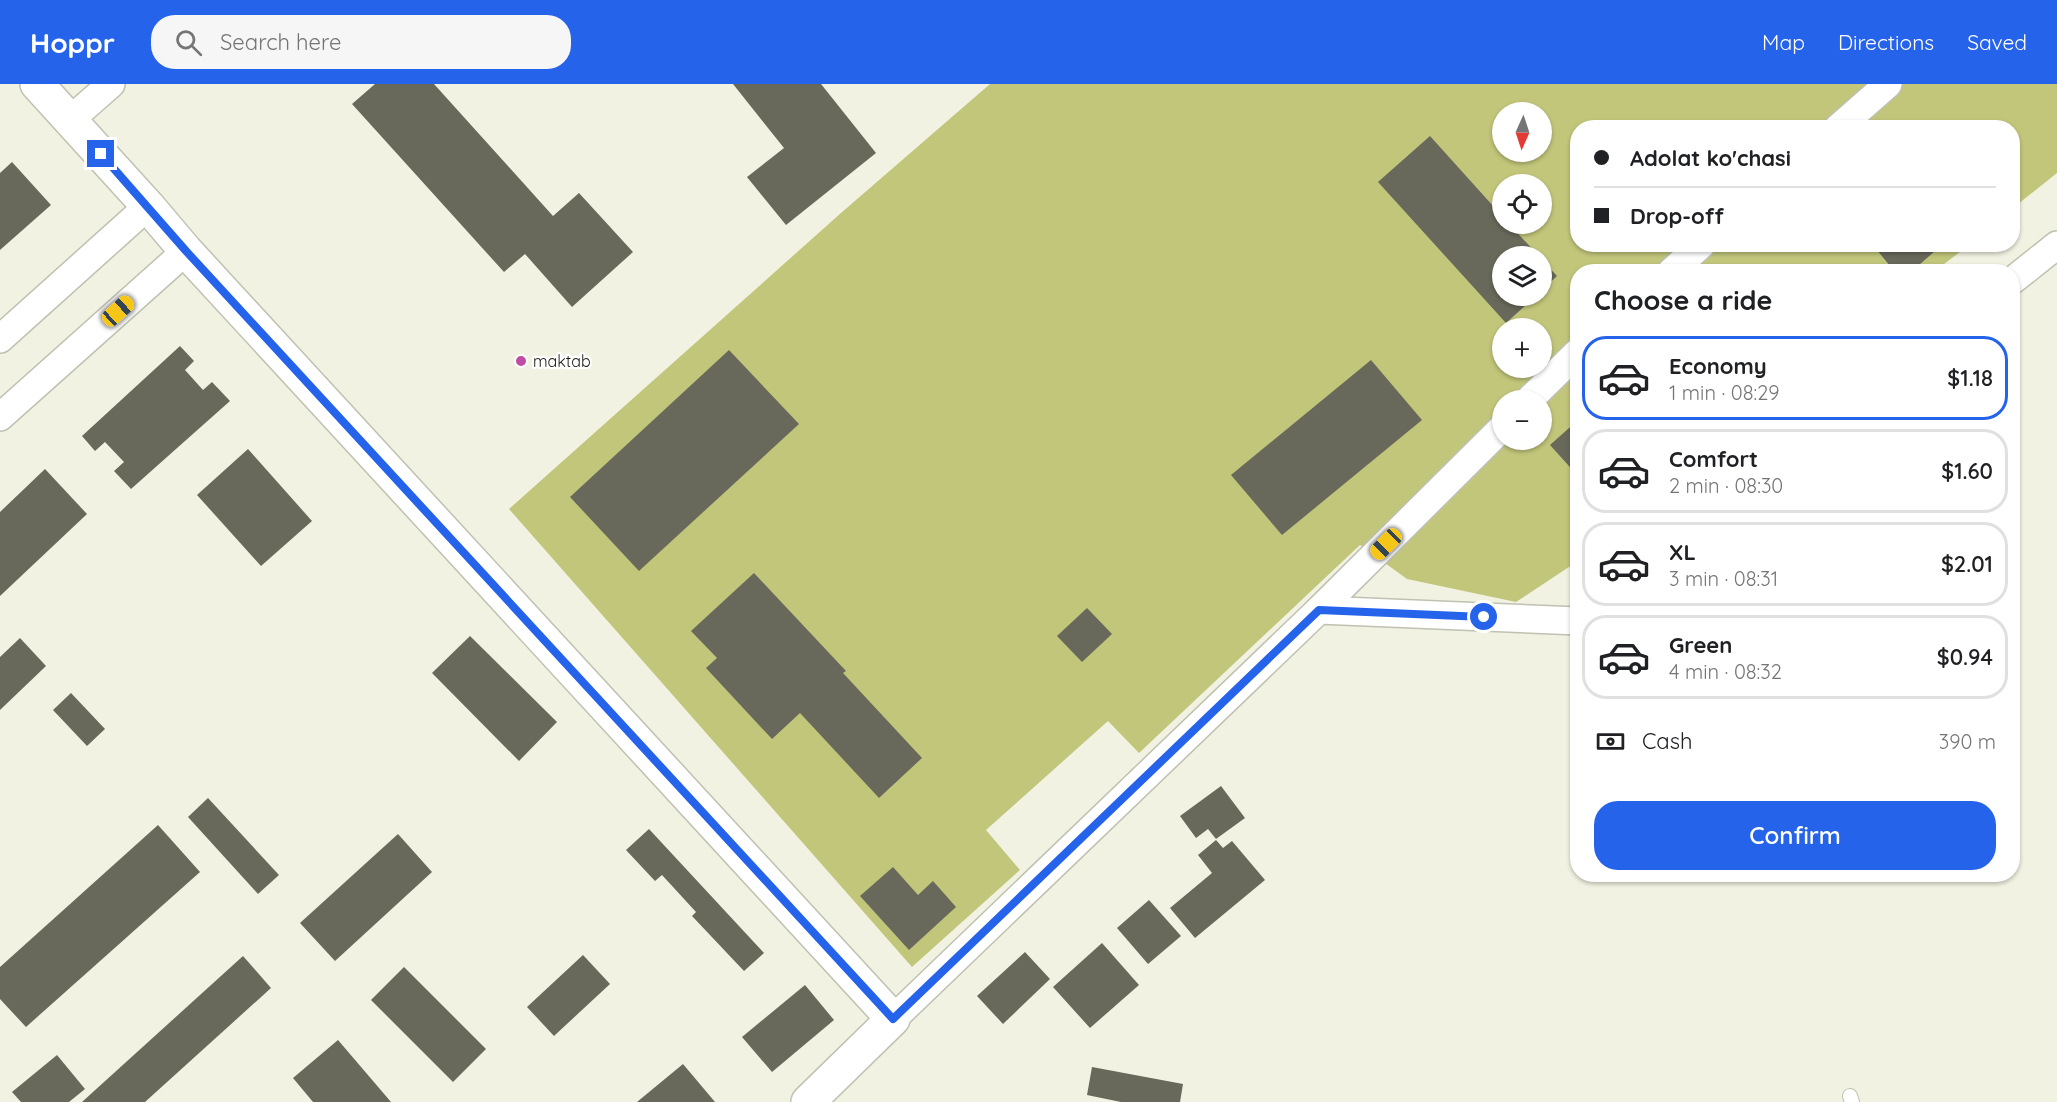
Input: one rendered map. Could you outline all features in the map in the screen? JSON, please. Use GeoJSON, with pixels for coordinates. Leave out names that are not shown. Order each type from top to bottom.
{"type":"FeatureCollection","features":[{"type":"Feature","properties":{"kind":"street"},"geometry":{"type":"LineString","coordinates":[[37,84],[186,251],[893,1019]]}},
{"type":"Feature","properties":{"kind":"street"},"geometry":{"type":"LineString","coordinates":[[70,120],[111,84]]}},
{"type":"Feature","properties":{"kind":"street"},"geometry":{"type":"LineString","coordinates":[[1847,120],[1888,84]]}},
{"type":"Feature","properties":{"kind":"street"},"geometry":{"type":"LineString","coordinates":[[0,339],[148,206]]}},
{"type":"Feature","properties":{"kind":"street"},"geometry":{"type":"LineString","coordinates":[[2020,274],[2057,244]]}},
{"type":"Feature","properties":{"kind":"street"},"geometry":{"type":"LineString","coordinates":[[0,417],[186,251]]}},
{"type":"Feature","properties":{"kind":"street"},"geometry":{"type":"LineString","coordinates":[[1680,264],[1693,252]]}},
{"type":"Feature","properties":{"kind":"street"},"geometry":{"type":"LineString","coordinates":[[1539,390],[1570,360]]}},
{"type":"Feature","properties":{"kind":"street"},"geometry":{"type":"LineString","coordinates":[[808,1102],[1319,610],[1492,438]]}},
{"type":"Feature","properties":{"kind":"street"},"geometry":{"type":"LineString","coordinates":[[1319,610],[1570,621]]}},
{"type":"Feature","properties":{"kind":"green space"},"geometry":{"type":"Polygon","coordinates":[[[990,84],[2057,84],[2057,173],[2020,202],[2020,120],[1570,120],[1570,252],[1960,252],[1944,264],[1570,264],[1570,566],[1516,602],[1407,579],[1360,545],[1139,753],[1108,721],[986,830],[1020,870],[912,967],[509,509],[841,213],[990,84]]]}},
{"type":"Feature","properties":{"kind":"building"},"geometry":{"type":"Polygon","coordinates":[[[375,84],[434,84],[553,216],[579,193],[633,252],[572,307],[525,254],[504,272],[352,104],[375,84]]]}},
{"type":"Feature","properties":{"kind":"building"},"geometry":{"type":"Polygon","coordinates":[[[733,84],[821,84],[876,153],[786,225],[747,177],[784,148],[733,84]]]}},
{"type":"Feature","properties":{"kind":"building"},"geometry":{"type":"Polygon","coordinates":[[[1430,136],[1492,205],[1492,234],[1518,234],[1530,246],[1492,246],[1492,306],[1525,306],[1512,318],[1501,318],[1378,182],[1430,136]]]}},
{"type":"Feature","properties":{"kind":"building"},"geometry":{"type":"Polygon","coordinates":[[[12,162],[51,205],[0,250],[0,173],[12,162]]]}},
{"type":"Feature","properties":{"kind":"building"},"geometry":{"type":"Polygon","coordinates":[[[1879,252],[1934,252],[1920,264],[1888,264],[1879,252]]]}},
{"type":"Feature","properties":{"kind":"building"},"geometry":{"type":"Polygon","coordinates":[[[1552,271],[1557,276],[1552,281],[1552,271]]]}},
{"type":"Feature","properties":{"kind":"building"},"geometry":{"type":"Polygon","coordinates":[[[180,346],[194,361],[185,370],[203,390],[212,382],[230,401],[131,489],[114,471],[124,462],[105,442],[95,451],[82,436],[180,346]]]}},
{"type":"Feature","properties":{"kind":"building"},"geometry":{"type":"Polygon","coordinates":[[[729,350],[799,424],[639,571],[570,497],[729,350]]]}},
{"type":"Feature","properties":{"kind":"building"},"geometry":{"type":"Polygon","coordinates":[[[1371,360],[1422,420],[1282,535],[1231,475],[1371,360]]]}},
{"type":"Feature","properties":{"kind":"building"},"geometry":{"type":"Polygon","coordinates":[[[1570,427],[1570,467],[1552,447],[1552,443],[1570,427]]]}},
{"type":"Feature","properties":{"kind":"building"},"geometry":{"type":"Polygon","coordinates":[[[248,449],[312,521],[261,566],[197,495],[248,449]]]}},
{"type":"Feature","properties":{"kind":"building"},"geometry":{"type":"Polygon","coordinates":[[[45,469],[87,514],[0,596],[0,512],[45,469]]]}},
{"type":"Feature","properties":{"kind":"building"},"geometry":{"type":"Polygon","coordinates":[[[754,573],[846,671],[843,673],[922,758],[879,798],[800,713],[772,739],[706,668],[717,658],[691,631],[754,573]]]}},
{"type":"Feature","properties":{"kind":"building"},"geometry":{"type":"Polygon","coordinates":[[[1087,608],[1112,634],[1082,662],[1057,636],[1087,608]]]}},
{"type":"Feature","properties":{"kind":"building"},"geometry":{"type":"Polygon","coordinates":[[[470,636],[557,722],[519,761],[432,673],[470,636]]]}},
{"type":"Feature","properties":{"kind":"building"},"geometry":{"type":"Polygon","coordinates":[[[20,638],[46,666],[0,710],[0,657],[20,638]]]}},
{"type":"Feature","properties":{"kind":"building"},"geometry":{"type":"Polygon","coordinates":[[[71,693],[105,729],[87,746],[53,710],[71,693]]]}},
{"type":"Feature","properties":{"kind":"building"},"geometry":{"type":"Polygon","coordinates":[[[1221,786],[1245,818],[1216,839],[1208,829],[1196,838],[1180,816],[1221,786]]]}},
{"type":"Feature","properties":{"kind":"building"},"geometry":{"type":"Polygon","coordinates":[[[208,798],[279,875],[258,894],[188,817],[208,798]]]}},
{"type":"Feature","properties":{"kind":"building"},"geometry":{"type":"Polygon","coordinates":[[[158,825],[200,872],[26,1027],[0,999],[0,967],[158,825]]]}},
{"type":"Feature","properties":{"kind":"building"},"geometry":{"type":"Polygon","coordinates":[[[649,829],[764,953],[744,971],[692,916],[696,912],[662,875],[655,881],[626,850],[649,829]]]}},
{"type":"Feature","properties":{"kind":"building"},"geometry":{"type":"Polygon","coordinates":[[[398,834],[432,872],[335,961],[300,923],[398,834]]]}},
{"type":"Feature","properties":{"kind":"building"},"geometry":{"type":"Polygon","coordinates":[[[1216,840],[1223,848],[1232,841],[1265,880],[1195,938],[1170,908],[1212,873],[1198,855],[1216,840]]]}},
{"type":"Feature","properties":{"kind":"building"},"geometry":{"type":"Polygon","coordinates":[[[893,867],[918,895],[933,881],[956,907],[909,950],[860,896],[893,867]]]}},
{"type":"Feature","properties":{"kind":"building"},"geometry":{"type":"Polygon","coordinates":[[[1149,900],[1181,936],[1148,964],[1117,928],[1149,900]]]}},
{"type":"Feature","properties":{"kind":"building"},"geometry":{"type":"Polygon","coordinates":[[[1102,943],[1139,985],[1090,1028],[1053,987],[1102,943]]]}},
{"type":"Feature","properties":{"kind":"building"},"geometry":{"type":"Polygon","coordinates":[[[1025,952],[1050,979],[1003,1024],[977,996],[1025,952]]]}},
{"type":"Feature","properties":{"kind":"building"},"geometry":{"type":"Polygon","coordinates":[[[583,955],[610,984],[554,1036],[527,1007],[583,955]]]}},
{"type":"Feature","properties":{"kind":"building"},"geometry":{"type":"Polygon","coordinates":[[[243,956],[271,988],[145,1102],[82,1102],[243,956]]]}},
{"type":"Feature","properties":{"kind":"building"},"geometry":{"type":"Polygon","coordinates":[[[404,967],[486,1049],[453,1082],[371,1000],[404,967]]]}},
{"type":"Feature","properties":{"kind":"building"},"geometry":{"type":"Polygon","coordinates":[[[805,985],[834,1020],[772,1072],[742,1037],[805,985]]]}},
{"type":"Feature","properties":{"kind":"building"},"geometry":{"type":"Polygon","coordinates":[[[338,1040],[391,1102],[313,1102],[293,1078],[338,1040]]]}},
{"type":"Feature","properties":{"kind":"building"},"geometry":{"type":"Polygon","coordinates":[[[57,1055],[85,1089],[69,1102],[21,1102],[12,1092],[57,1055]]]}},
{"type":"Feature","properties":{"kind":"building"},"geometry":{"type":"Polygon","coordinates":[[[683,1064],[715,1102],[637,1102],[683,1064]]]}},
{"type":"Feature","properties":{"kind":"building"},"geometry":{"type":"Polygon","coordinates":[[[1092,1067],[1183,1084],[1180,1102],[1121,1102],[1087,1095],[1092,1067]]]}},
{"type":"Feature","properties":{"kind":"place","name":"maktab"},"geometry":{"type":"Point","coordinates":[521,361]}},
{"type":"Feature","properties":{"kind":"route"},"geometry":{"type":"LineString","coordinates":[[101,154],[186,251],[893,1019],[1319,610],[1484,617]]}}]}
